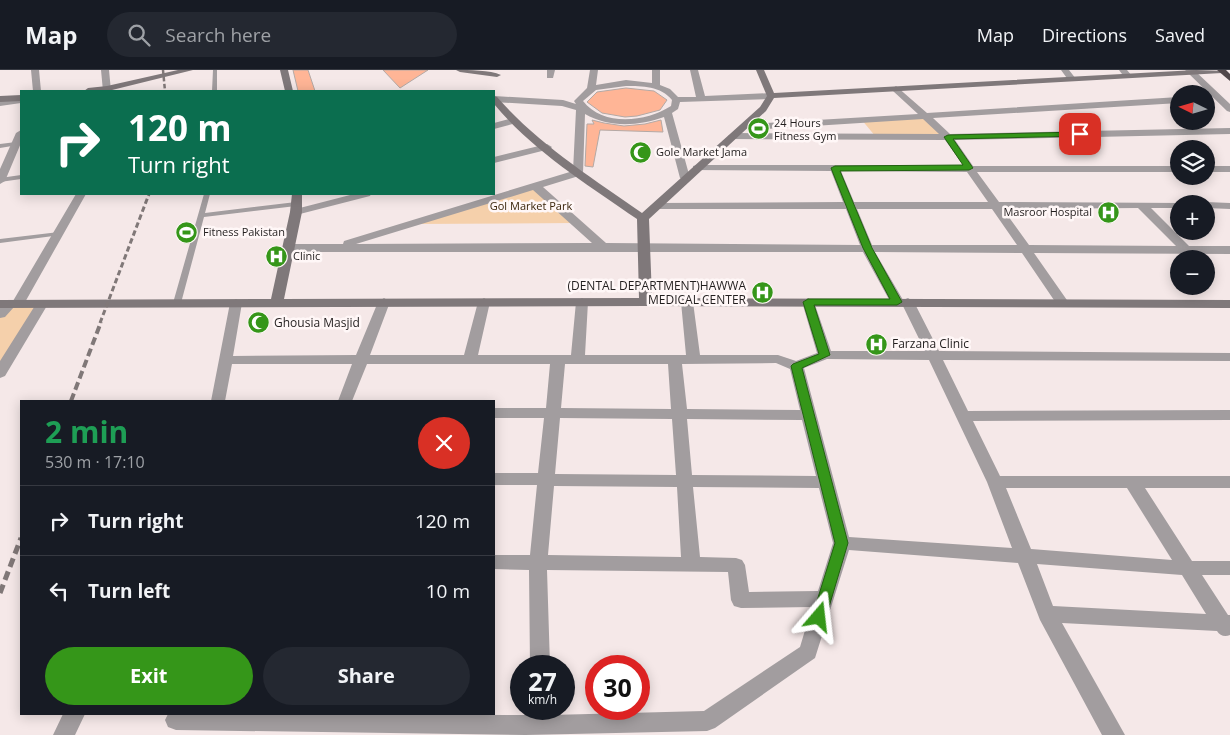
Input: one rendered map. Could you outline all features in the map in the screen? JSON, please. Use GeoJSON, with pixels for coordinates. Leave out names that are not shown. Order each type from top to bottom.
{"type":"FeatureCollection","features":[{"type":"Feature","properties":{"kind":"highway"},"geometry":{"type":"LineString","coordinates":[[1221,70],[1230,78]]}},
{"type":"Feature","properties":{"kind":"street"},"geometry":{"type":"LineString","coordinates":[[35,70],[37,90]]}},
{"type":"Feature","properties":{"kind":"street"},"geometry":{"type":"LineString","coordinates":[[106,70],[107,90],[189,70]]}},
{"type":"Feature","properties":{"kind":"street"},"geometry":{"type":"LineString","coordinates":[[284,70],[288,90]]}},
{"type":"Feature","properties":{"kind":"street"},"geometry":{"type":"LineString","coordinates":[[460,70],[497,76]]}},
{"type":"Feature","properties":{"kind":"street"},"geometry":{"type":"LineString","coordinates":[[591,89],[594,70]]}},
{"type":"Feature","properties":{"kind":"street"},"geometry":{"type":"LineString","coordinates":[[656,70],[656,86]]}},
{"type":"Feature","properties":{"kind":"street"},"geometry":{"type":"LineString","coordinates":[[694,70],[701,99]]}},
{"type":"Feature","properties":{"kind":"street"},"geometry":{"type":"LineString","coordinates":[[646,302],[643,218],[764,108],[770,96],[760,70]]}},
{"type":"Feature","properties":{"kind":"street"},"geometry":{"type":"LineString","coordinates":[[1065,70],[1072,79]]}},
{"type":"Feature","properties":{"kind":"street"},"geometry":{"type":"LineString","coordinates":[[676,100],[1072,79],[1126,73],[1221,70]]}},
{"type":"Feature","properties":{"kind":"street"},"geometry":{"type":"LineString","coordinates":[[1190,71],[1230,109]]}},
{"type":"Feature","properties":{"kind":"street"},"geometry":{"type":"LineString","coordinates":[[495,99],[563,102],[581,109],[591,115],[618,121],[652,119],[668,113],[676,107],[676,100],[668,91],[656,86],[626,80],[591,89],[582,94],[578,101],[581,109],[578,173]]}},
{"type":"Feature","properties":{"kind":"street"},"geometry":{"type":"LineString","coordinates":[[896,89],[948,137],[1063,303]]}},
{"type":"Feature","properties":{"kind":"street"},"geometry":{"type":"LineString","coordinates":[[495,93],[580,98]]}},
{"type":"Feature","properties":{"kind":"street"},"geometry":{"type":"LineString","coordinates":[[0,99],[20,99]]}},
{"type":"Feature","properties":{"kind":"street"},"geometry":{"type":"LineString","coordinates":[[0,103],[20,99]]}},
{"type":"Feature","properties":{"kind":"street"},"geometry":{"type":"LineString","coordinates":[[495,100],[513,121],[578,173],[643,218]]}},
{"type":"Feature","properties":{"kind":"street"},"geometry":{"type":"LineString","coordinates":[[742,127],[1170,101]]}},
{"type":"Feature","properties":{"kind":"street"},"geometry":{"type":"LineString","coordinates":[[668,113],[685,178]]}},
{"type":"Feature","properties":{"kind":"street"},"geometry":{"type":"LineString","coordinates":[[495,126],[513,121]]}},
{"type":"Feature","properties":{"kind":"street"},"geometry":{"type":"LineString","coordinates":[[733,136],[948,137],[1230,131]]}},
{"type":"Feature","properties":{"kind":"street"},"geometry":{"type":"LineString","coordinates":[[0,180],[20,135]]}},
{"type":"Feature","properties":{"kind":"street"},"geometry":{"type":"LineString","coordinates":[[495,160],[547,147]]}},
{"type":"Feature","properties":{"kind":"street"},"geometry":{"type":"LineString","coordinates":[[697,168],[1170,168]]}},
{"type":"Feature","properties":{"kind":"street"},"geometry":{"type":"LineString","coordinates":[[835,168],[867,248],[903,302],[935,356],[995,482],[1047,614],[1114,735]]}},
{"type":"Feature","properties":{"kind":"street"},"geometry":{"type":"LineString","coordinates":[[1215,169],[1230,169]]}},
{"type":"Feature","properties":{"kind":"street"},"geometry":{"type":"LineString","coordinates":[[330,248],[578,173]]}},
{"type":"Feature","properties":{"kind":"street"},"geometry":{"type":"LineString","coordinates":[[535,186],[603,247]]}},
{"type":"Feature","properties":{"kind":"street"},"geometry":{"type":"LineString","coordinates":[[0,314],[59,234],[80,195]]}},
{"type":"Feature","properties":{"kind":"street"},"geometry":{"type":"LineString","coordinates":[[277,302],[296,203],[358,195]]}},
{"type":"Feature","properties":{"kind":"street"},"geometry":{"type":"LineString","coordinates":[[1141,205],[1186,250]]}},
{"type":"Feature","properties":{"kind":"street"},"geometry":{"type":"LineString","coordinates":[[656,206],[1170,205]]}},
{"type":"Feature","properties":{"kind":"street"},"geometry":{"type":"LineString","coordinates":[[1215,206],[1230,206]]}},
{"type":"Feature","properties":{"kind":"street"},"geometry":{"type":"LineString","coordinates":[[288,248],[603,247],[644,249],[1170,250]]}},
{"type":"Feature","properties":{"kind":"street"},"geometry":{"type":"LineString","coordinates":[[1215,250],[1230,250]]}},
{"type":"Feature","properties":{"kind":"street"},"geometry":{"type":"LineString","coordinates":[[9,304],[277,302],[1230,304]]}},
{"type":"Feature","properties":{"kind":"street"},"geometry":{"type":"LineString","coordinates":[[345,400],[384,302]]}},
{"type":"Feature","properties":{"kind":"street"},"geometry":{"type":"LineString","coordinates":[[470,358],[484,302]]}},
{"type":"Feature","properties":{"kind":"street"},"geometry":{"type":"LineString","coordinates":[[578,359],[582,302]]}},
{"type":"Feature","properties":{"kind":"street"},"geometry":{"type":"LineString","coordinates":[[687,302],[693,359]]}},
{"type":"Feature","properties":{"kind":"street"},"geometry":{"type":"LineString","coordinates":[[808,302],[824,355]]}},
{"type":"Feature","properties":{"kind":"street"},"geometry":{"type":"LineString","coordinates":[[218,400],[236,303]]}},
{"type":"Feature","properties":{"kind":"street"},"geometry":{"type":"LineString","coordinates":[[0,373],[42,304]]}},
{"type":"Feature","properties":{"kind":"street"},"geometry":{"type":"LineString","coordinates":[[226,360],[470,358],[778,359],[796,366],[824,355],[1230,357]]}},
{"type":"Feature","properties":{"kind":"street"},"geometry":{"type":"LineString","coordinates":[[540,655],[538,562],[558,358]]}},
{"type":"Feature","properties":{"kind":"street"},"geometry":{"type":"LineString","coordinates":[[675,359],[691,563]]}},
{"type":"Feature","properties":{"kind":"street"},"geometry":{"type":"LineString","coordinates":[[176,720],[540,723],[707,728],[808,652],[842,543],[796,366]]}},
{"type":"Feature","properties":{"kind":"street"},"geometry":{"type":"LineString","coordinates":[[495,414],[809,415]]}},
{"type":"Feature","properties":{"kind":"street"},"geometry":{"type":"LineString","coordinates":[[963,416],[1230,415]]}},
{"type":"Feature","properties":{"kind":"street"},"geometry":{"type":"LineString","coordinates":[[495,479],[546,481],[826,482]]}},
{"type":"Feature","properties":{"kind":"street"},"geometry":{"type":"LineString","coordinates":[[995,482],[1230,482]]}},
{"type":"Feature","properties":{"kind":"street"},"geometry":{"type":"LineString","coordinates":[[1132,482],[1187,568],[1228,626]]}},
{"type":"Feature","properties":{"kind":"street"},"geometry":{"type":"LineString","coordinates":[[842,543],[1187,568],[1230,568]]}},
{"type":"Feature","properties":{"kind":"street"},"geometry":{"type":"LineString","coordinates":[[495,562],[736,565],[741,600],[824,599]]}},
{"type":"Feature","properties":{"kind":"street"},"geometry":{"type":"LineString","coordinates":[[1047,614],[1228,626]]}},
{"type":"Feature","properties":{"kind":"street"},"geometry":{"type":"LineString","coordinates":[[64,735],[74,715]]}},
{"type":"Feature","properties":{"kind":"lane"},"geometry":{"type":"LineString","coordinates":[[215,70],[215,90]]}},
{"type":"Feature","properties":{"kind":"lane"},"geometry":{"type":"LineString","coordinates":[[0,146],[16,144]]}},
{"type":"Feature","properties":{"kind":"lane"},"geometry":{"type":"LineString","coordinates":[[0,180],[20,177]]}},
{"type":"Feature","properties":{"kind":"lane"},"geometry":{"type":"LineString","coordinates":[[178,303],[207,195]]}},
{"type":"Feature","properties":{"kind":"lane"},"geometry":{"type":"LineString","coordinates":[[201,215],[296,203]]}},
{"type":"Feature","properties":{"kind":"lane"},"geometry":{"type":"LineString","coordinates":[[0,241],[59,234]]}},
{"type":"Feature","properties":{"kind":"green space"},"geometry":{"type":"Polygon","coordinates":[[[923,115],[948,137],[876,137],[861,119],[923,115]]]}},
{"type":"Feature","properties":{"kind":"green space","name":"Gol Market Park"},"geometry":{"type":"Polygon","coordinates":[[[535,186],[576,223],[412,224],[535,186]]]}},
{"type":"Feature","properties":{"kind":"green space"},"geometry":{"type":"Polygon","coordinates":[[[10,304],[42,304],[0,373],[0,314],[10,304]]]}},
{"type":"Feature","properties":{"kind":"building"},"geometry":{"type":"Polygon","coordinates":[[[293,70],[308,70],[315,90],[298,90],[293,70]]]}},
{"type":"Feature","properties":{"kind":"building"},"geometry":{"type":"Polygon","coordinates":[[[383,70],[428,70],[400,88],[383,70]]]}},
{"type":"Feature","properties":{"kind":"building"},"geometry":{"type":"Polygon","coordinates":[[[626,88],[654,91],[667,100],[660,110],[625,117],[602,113],[587,102],[597,92],[626,88]]]}},
{"type":"Feature","properties":{"kind":"building"},"geometry":{"type":"Polygon","coordinates":[[[592,120],[624,126],[661,120],[663,132],[600,130],[593,167],[585,166],[587,124],[594,124],[592,120]]]}},
{"type":"Feature","properties":{"kind":"railway"},"geometry":{"type":"LineString","coordinates":[[163,70],[165,90]]}},
{"type":"Feature","properties":{"kind":"railway"},"geometry":{"type":"LineString","coordinates":[[100,323],[149,195]]}},
{"type":"Feature","properties":{"kind":"railway"},"geometry":{"type":"LineString","coordinates":[[71,400],[101,322]]}},
{"type":"Feature","properties":{"kind":"railway"},"geometry":{"type":"LineString","coordinates":[[0,593],[20,541]]}},
{"type":"Feature","properties":{"kind":"place","name":"24 Hours Fitness Gym"},"geometry":{"type":"Point","coordinates":[758,129]}},
{"type":"Feature","properties":{"kind":"place","name":"Gole Market Jama"},"geometry":{"type":"Point","coordinates":[640,152]}},
{"type":"Feature","properties":{"kind":"place","name":"Masroor Hospital"},"geometry":{"type":"Point","coordinates":[1108,212]}},
{"type":"Feature","properties":{"kind":"place","name":"Fitness Pakistan"},"geometry":{"type":"Point","coordinates":[187,232]}},
{"type":"Feature","properties":{"kind":"place","name":"Clinic"},"geometry":{"type":"Point","coordinates":[277,256]}},
{"type":"Feature","properties":{"kind":"place","name":"(DENTAL DEPARTMENT)HAWWA MEDICAL CENTER"},"geometry":{"type":"Point","coordinates":[762,293]}},
{"type":"Feature","properties":{"kind":"place","name":"Ghousia Masjid"},"geometry":{"type":"Point","coordinates":[258,323]}},
{"type":"Feature","properties":{"kind":"place","name":"Farzana Clinic"},"geometry":{"type":"Point","coordinates":[876,344]}},
{"type":"Feature","properties":{"kind":"route"},"geometry":{"type":"LineString","coordinates":[[819,617],[842,543],[796,366],[824,355],[808,302],[897,302],[867,248],[835,168],[969,168],[948,137],[1080,134]]}}]}
